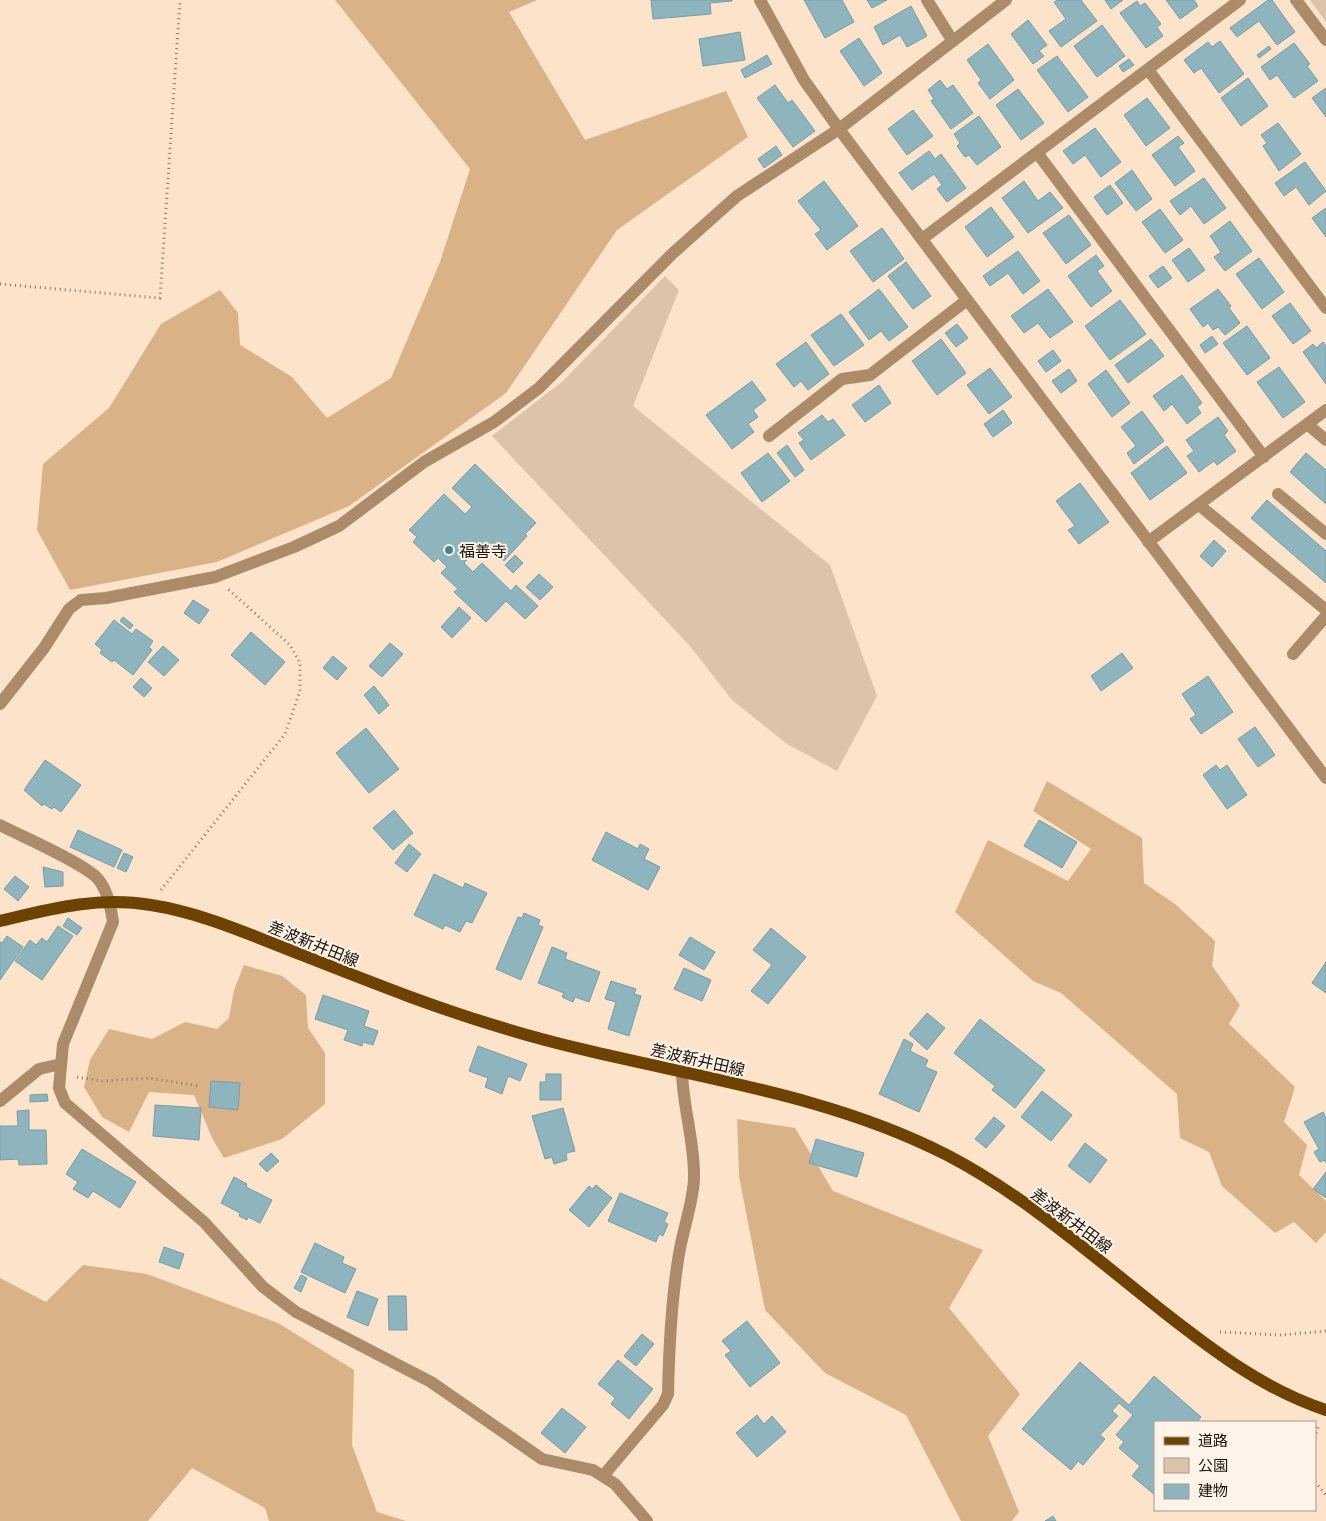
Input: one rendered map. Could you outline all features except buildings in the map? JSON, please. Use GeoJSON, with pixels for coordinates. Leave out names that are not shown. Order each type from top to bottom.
{"type":"FeatureCollection","features":[{"type":"Feature","properties":{"kind":"main road","name":"差波新井田線"},"geometry":{"type":"LineString","coordinates":[[0,921],[83,902],[110,901],[149,904],[224,925],[376,984],[504,1029],[682,1073],[760,1090],[839,1112],[893,1131],[947,1155],[992,1182],[1044,1218],[1246,1373],[1299,1401],[1326,1410]]}},
{"type":"Feature","properties":{"kind":"street"},"geometry":{"type":"LineString","coordinates":[[760,0],[804,80],[839,129],[1326,778]]}},
{"type":"Feature","properties":{"kind":"street"},"geometry":{"type":"LineString","coordinates":[[927,0],[952,40]]}},
{"type":"Feature","properties":{"kind":"street"},"geometry":{"type":"LineString","coordinates":[[0,704],[44,648],[69,609],[81,600],[106,598],[215,577],[294,548],[339,526],[424,462],[494,422],[538,388],[672,254],[737,196],[839,129],[1006,0]]}},
{"type":"Feature","properties":{"kind":"street"},"geometry":{"type":"LineString","coordinates":[[922,239],[1038,154],[1240,0]]}},
{"type":"Feature","properties":{"kind":"street"},"geometry":{"type":"LineString","coordinates":[[1296,0],[1326,40]]}},
{"type":"Feature","properties":{"kind":"street"},"geometry":{"type":"LineString","coordinates":[[1149,70],[1326,308]]}},
{"type":"Feature","properties":{"kind":"street"},"geometry":{"type":"LineString","coordinates":[[1038,154],[1264,457]]}},
{"type":"Feature","properties":{"kind":"street"},"geometry":{"type":"LineString","coordinates":[[768,436],[842,379],[870,375],[967,300]]}},
{"type":"Feature","properties":{"kind":"street"},"geometry":{"type":"LineString","coordinates":[[1148,542],[1326,410]]}},
{"type":"Feature","properties":{"kind":"street"},"geometry":{"type":"LineString","coordinates":[[1307,424],[1326,440]]}},
{"type":"Feature","properties":{"kind":"street"},"geometry":{"type":"LineString","coordinates":[[1278,494],[1326,534]]}},
{"type":"Feature","properties":{"kind":"street"},"geometry":{"type":"LineString","coordinates":[[1199,504],[1326,610]]}},
{"type":"Feature","properties":{"kind":"street"},"geometry":{"type":"LineString","coordinates":[[1293,654],[1326,616]]}},
{"type":"Feature","properties":{"kind":"street"},"geometry":{"type":"LineString","coordinates":[[0,825],[79,865],[98,878],[110,901],[113,922],[63,1044],[59,1088],[65,1103],[204,1222],[263,1287],[296,1312],[431,1382],[542,1459],[593,1470],[615,1484],[647,1521]]}},
{"type":"Feature","properties":{"kind":"street"},"geometry":{"type":"LineString","coordinates":[[0,1101],[39,1069],[61,1069]]}},
{"type":"Feature","properties":{"kind":"street"},"geometry":{"type":"LineString","coordinates":[[603,1476],[663,1405],[668,1394],[670,1315],[679,1252],[694,1181],[694,1162],[683,1097],[682,1073]]}},
{"type":"Feature","properties":{"kind":"path"},"geometry":{"type":"LineString","coordinates":[[0,284],[160,298],[180,0]]}},
{"type":"Feature","properties":{"kind":"path"},"geometry":{"type":"LineString","coordinates":[[149,904],[285,734],[300,691],[300,663],[290,645],[215,577]]}},
{"type":"Feature","properties":{"kind":"path"},"geometry":{"type":"LineString","coordinates":[[61,1069],[102,1081],[149,1078],[198,1086]]}},
{"type":"Feature","properties":{"kind":"path"},"geometry":{"type":"LineString","coordinates":[[1203,1341],[1221,1331],[1281,1335],[1326,1331]]}},
{"type":"Feature","properties":{"kind":"path"},"geometry":{"type":"LineString","coordinates":[[1316,1483],[1326,1495]]}},
{"type":"Feature","properties":{"kind":"green space"},"geometry":{"type":"Polygon","coordinates":[[[1310,0],[1326,0],[1326,22],[1310,0]]]}},
{"type":"Feature","properties":{"kind":"green space"},"geometry":{"type":"Polygon","coordinates":[[[665,276],[679,290],[633,406],[830,565],[877,696],[837,771],[787,744],[732,700],[690,646],[492,436],[563,381],[665,276]]]}},
{"type":"Feature","properties":{"kind":"shaded area"},"geometry":{"type":"Polygon","coordinates":[[[335,0],[537,0],[509,12],[585,140],[726,91],[748,137],[617,230],[506,393],[349,506],[217,562],[70,590],[37,530],[43,464],[109,408],[161,324],[220,290],[238,313],[240,345],[292,377],[327,418],[391,378],[440,262],[470,169],[335,0]]]}},
{"type":"Feature","properties":{"kind":"shaded area"},"geometry":{"type":"Polygon","coordinates":[[[1047,781],[1142,838],[1144,883],[1175,904],[1215,941],[1212,966],[1240,1005],[1229,1024],[1295,1087],[1284,1122],[1307,1145],[1299,1175],[1326,1201],[1326,1232],[1316,1243],[1294,1222],[1275,1233],[1222,1186],[1209,1152],[1180,1138],[1177,1094],[1061,993],[1033,981],[955,912],[988,840],[1068,881],[1091,849],[1033,811],[1047,781]]]}},
{"type":"Feature","properties":{"kind":"shaded area"},"geometry":{"type":"Polygon","coordinates":[[[244,965],[282,976],[306,995],[308,1028],[325,1053],[325,1104],[282,1139],[224,1158],[213,1140],[194,1095],[149,1092],[129,1132],[102,1117],[84,1087],[90,1060],[109,1029],[152,1039],[185,1022],[217,1029],[229,1018],[234,990],[244,965]]]}},
{"type":"Feature","properties":{"kind":"shaded area"},"geometry":{"type":"Polygon","coordinates":[[[737,1119],[795,1128],[833,1191],[983,1250],[949,1308],[1020,1394],[988,1436],[1019,1512],[1012,1521],[961,1521],[906,1415],[825,1373],[765,1310],[739,1176],[737,1119]]]}},
{"type":"Feature","properties":{"kind":"shaded area"},"geometry":{"type":"Polygon","coordinates":[[[83,1265],[147,1274],[278,1323],[354,1370],[352,1445],[377,1512],[406,1521],[269,1521],[265,1508],[192,1468],[148,1521],[0,1521],[0,1278],[46,1302],[83,1265]]]}},
{"type":"Feature","properties":{"kind":"place","name":"福善寺"},"geometry":{"type":"Point","coordinates":[449,550]}}]}
